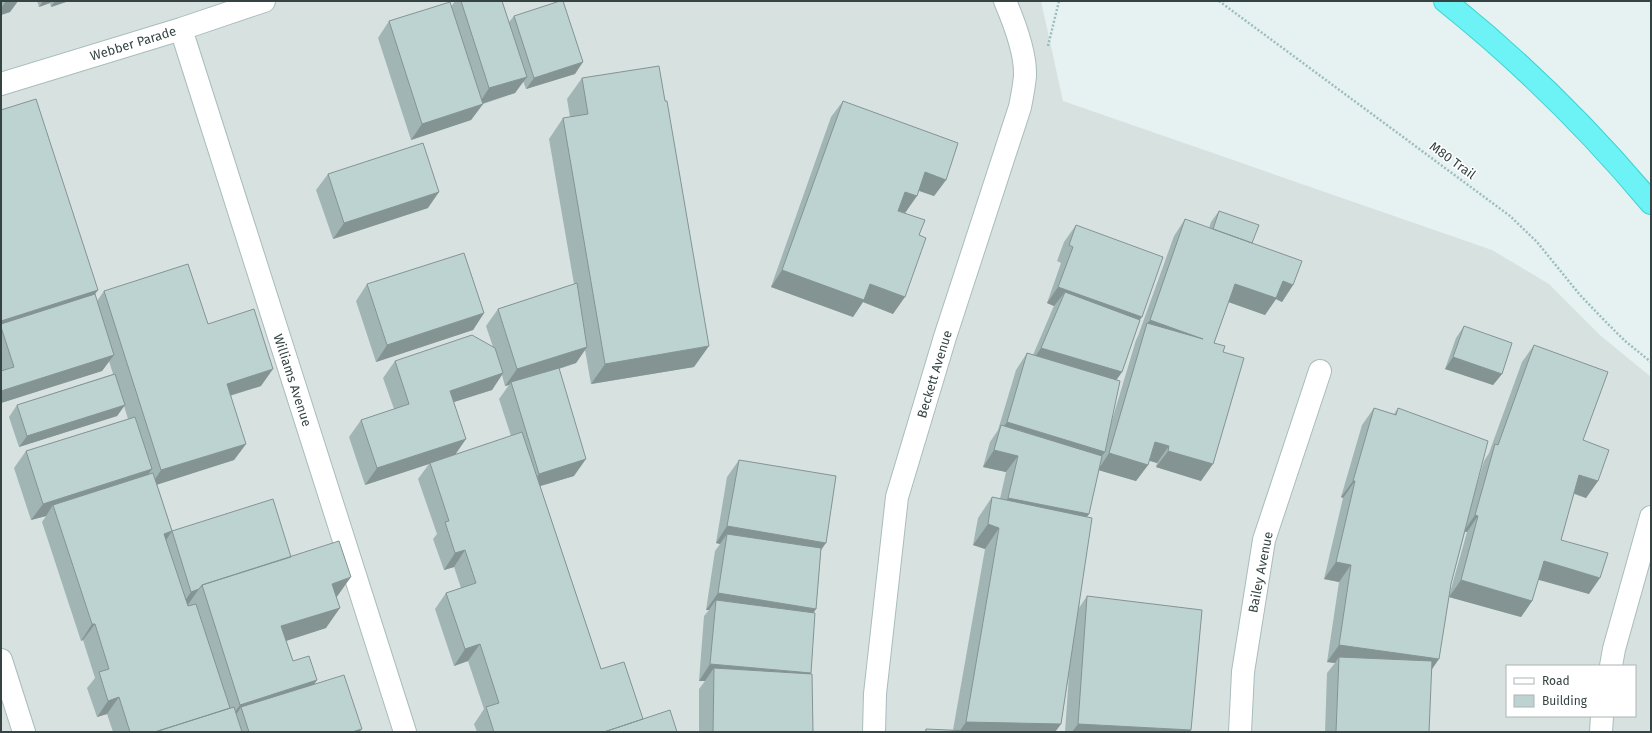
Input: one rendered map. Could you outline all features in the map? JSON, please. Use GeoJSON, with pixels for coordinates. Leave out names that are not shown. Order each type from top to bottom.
{"type":"FeatureCollection","features":[{"type":"Feature","properties":{"kind":"highway"},"geometry":{"type":"LineString","coordinates":[[1445,1],[1510,56],[1568,111],[1622,168],[1651,203]]}},
{"type":"Feature","properties":{"kind":"street","name":"Webber Parade"},"geometry":{"type":"LineString","coordinates":[[1,84],[181,29],[264,1]]}},
{"type":"Feature","properties":{"kind":"street","name":"Beckett Avenue"},"geometry":{"type":"LineString","coordinates":[[874,732],[876,687],[897,497],[947,330],[1020,107],[1025,75],[1021,46],[1015,25],[1005,1]]}},
{"type":"Feature","properties":{"kind":"street","name":"Williams Avenue"},"geometry":{"type":"LineString","coordinates":[[181,29],[405,732]]}},
{"type":"Feature","properties":{"kind":"street","name":"Bailey Avenue"},"geometry":{"type":"LineString","coordinates":[[1240,732],[1243,672],[1264,540],[1320,371]]}},
{"type":"Feature","properties":{"kind":"street"},"geometry":{"type":"LineString","coordinates":[[1611,665],[1614,649],[1651,517]]}},
{"type":"Feature","properties":{"kind":"street"},"geometry":{"type":"LineString","coordinates":[[1,660],[24,732]]}},
{"type":"Feature","properties":{"kind":"street"},"geometry":{"type":"LineString","coordinates":[[1601,732],[1602,717]]}},
{"type":"Feature","properties":{"kind":"path"},"geometry":{"type":"LineString","coordinates":[[1054,22],[1059,1]]}},
{"type":"Feature","properties":{"kind":"path","name":"M80 Trail"},"geometry":{"type":"LineString","coordinates":[[1219,1],[1510,216],[1537,242],[1580,295],[1604,320],[1625,341],[1651,362]]}},
{"type":"Feature","properties":{"kind":"shaded area"},"geometry":{"type":"Polygon","coordinates":[[[1,1],[1041,1],[1063,101],[1492,250],[1549,284],[1601,336],[1651,377],[1651,732],[1,732],[1,1]]]}},
{"type":"Feature","properties":{"kind":"building"},"geometry":{"type":"Polygon","coordinates":[[[461,1],[502,1],[527,77],[489,88],[461,1]]]}},
{"type":"Feature","properties":{"kind":"building"},"geometry":{"type":"Polygon","coordinates":[[[563,1],[583,62],[534,78],[514,16],[563,1]]]}},
{"type":"Feature","properties":{"kind":"building"},"geometry":{"type":"Polygon","coordinates":[[[450,2],[483,104],[422,124],[389,21],[450,2]]]}},
{"type":"Feature","properties":{"kind":"building"},"geometry":{"type":"Polygon","coordinates":[[[659,66],[665,101],[667,101],[709,346],[605,364],[563,118],[588,114],[582,78],[659,66]]]}},
{"type":"Feature","properties":{"kind":"building"},"geometry":{"type":"Polygon","coordinates":[[[36,99],[98,290],[1,321],[1,110],[36,99]]]}},
{"type":"Feature","properties":{"kind":"building"},"geometry":{"type":"Polygon","coordinates":[[[843,101],[958,143],[946,180],[925,172],[917,196],[905,192],[898,211],[925,220],[919,235],[926,238],[905,297],[870,284],[864,300],[782,270],[843,101]]]}},
{"type":"Feature","properties":{"kind":"building"},"geometry":{"type":"Polygon","coordinates":[[[423,143],[439,192],[344,223],[328,174],[423,143]]]}},
{"type":"Feature","properties":{"kind":"building"},"geometry":{"type":"Polygon","coordinates":[[[1219,211],[1259,225],[1252,243],[1213,229],[1219,211]]]}},
{"type":"Feature","properties":{"kind":"building"},"geometry":{"type":"Polygon","coordinates":[[[1185,219],[1302,261],[1293,285],[1283,281],[1276,298],[1235,284],[1214,343],[1225,346],[1223,352],[1244,358],[1213,464],[1168,451],[1169,446],[1155,442],[1148,465],[1109,453],[1147,323],[1203,339],[1150,320],[1185,219]]]}},
{"type":"Feature","properties":{"kind":"building"},"geometry":{"type":"Polygon","coordinates":[[[1076,225],[1163,257],[1142,317],[1058,287],[1073,247],[1069,245],[1076,225]]]}},
{"type":"Feature","properties":{"kind":"building"},"geometry":{"type":"Polygon","coordinates":[[[464,253],[484,313],[387,345],[367,284],[464,253]]]}},
{"type":"Feature","properties":{"kind":"building"},"geometry":{"type":"Polygon","coordinates":[[[188,264],[208,324],[254,309],[273,369],[227,384],[246,444],[161,470],[104,291],[188,264]]]}},
{"type":"Feature","properties":{"kind":"building"},"geometry":{"type":"Polygon","coordinates":[[[577,283],[587,347],[517,369],[498,309],[577,283]]]}},
{"type":"Feature","properties":{"kind":"building"},"geometry":{"type":"Polygon","coordinates":[[[1065,292],[1140,320],[1122,372],[1041,348],[1065,292]]]}},
{"type":"Feature","properties":{"kind":"building"},"geometry":{"type":"Polygon","coordinates":[[[95,294],[114,355],[1,391],[1,371],[14,367],[1,324],[95,294]]]}},
{"type":"Feature","properties":{"kind":"building"},"geometry":{"type":"Polygon","coordinates":[[[1464,326],[1512,343],[1502,374],[1453,357],[1464,326]]]}},
{"type":"Feature","properties":{"kind":"building"},"geometry":{"type":"Polygon","coordinates":[[[472,335],[495,348],[503,373],[450,391],[466,439],[377,468],[361,420],[409,404],[395,361],[472,335]]]}},
{"type":"Feature","properties":{"kind":"building"},"geometry":{"type":"Polygon","coordinates":[[[1534,345],[1608,372],[1583,440],[1609,450],[1598,481],[1579,475],[1561,540],[1608,553],[1600,578],[1544,561],[1532,601],[1461,580],[1478,516],[1475,515],[1495,444],[1498,445],[1534,345]]]}},
{"type":"Feature","properties":{"kind":"building"},"geometry":{"type":"Polygon","coordinates":[[[1027,353],[1120,381],[1105,452],[1007,422],[1027,353]]]}},
{"type":"Feature","properties":{"kind":"building"},"geometry":{"type":"Polygon","coordinates":[[[559,368],[586,459],[539,474],[511,382],[559,368]]]}},
{"type":"Feature","properties":{"kind":"building"},"geometry":{"type":"Polygon","coordinates":[[[115,374],[125,405],[27,436],[17,405],[115,374]]]}},
{"type":"Feature","properties":{"kind":"building"},"geometry":{"type":"Polygon","coordinates":[[[1374,408],[1396,415],[1398,408],[1488,441],[1451,584],[1439,659],[1339,645],[1351,565],[1336,562],[1355,481],[1353,481],[1374,408]]]}},
{"type":"Feature","properties":{"kind":"building"},"geometry":{"type":"Polygon","coordinates":[[[135,417],[152,469],[43,504],[26,451],[135,417]]]}},
{"type":"Feature","properties":{"kind":"building"},"geometry":{"type":"Polygon","coordinates":[[[1001,425],[1102,456],[1089,514],[1008,498],[1018,456],[994,450],[1001,425]]]}},
{"type":"Feature","properties":{"kind":"building"},"geometry":{"type":"Polygon","coordinates":[[[522,432],[601,669],[624,662],[643,719],[604,732],[494,732],[486,707],[499,703],[480,644],[465,649],[446,593],[476,583],[465,550],[455,553],[445,522],[449,521],[430,463],[522,432]]]}},
{"type":"Feature","properties":{"kind":"building"},"geometry":{"type":"Polygon","coordinates":[[[739,460],[836,476],[826,543],[727,526],[739,460]]]}},
{"type":"Feature","properties":{"kind":"building"},"geometry":{"type":"Polygon","coordinates":[[[153,473],[172,531],[164,534],[188,606],[196,604],[230,708],[155,732],[130,732],[119,697],[108,701],[99,672],[109,669],[95,624],[92,624],[53,505],[153,473]]]}},
{"type":"Feature","properties":{"kind":"building"},"geometry":{"type":"Polygon","coordinates":[[[992,497],[1092,518],[1061,724],[966,722],[999,528],[988,524],[992,497]]]}},
{"type":"Feature","properties":{"kind":"building"},"geometry":{"type":"Polygon","coordinates":[[[273,499],[291,557],[202,585],[199,589],[191,592],[172,531],[273,499]]]}},
{"type":"Feature","properties":{"kind":"building"},"geometry":{"type":"Polygon","coordinates":[[[727,534],[821,548],[816,609],[718,593],[727,534]]]}},
{"type":"Feature","properties":{"kind":"building"},"geometry":{"type":"Polygon","coordinates":[[[339,541],[351,577],[332,584],[340,608],[281,626],[293,661],[309,656],[317,680],[240,705],[202,585],[339,541]]]}},
{"type":"Feature","properties":{"kind":"building"},"geometry":{"type":"Polygon","coordinates":[[[1087,596],[1202,610],[1191,730],[1078,724],[1087,596]]]}},
{"type":"Feature","properties":{"kind":"building"},"geometry":{"type":"Polygon","coordinates":[[[716,600],[815,613],[811,673],[710,664],[716,600]]]}},
{"type":"Feature","properties":{"kind":"building"},"geometry":{"type":"Polygon","coordinates":[[[1339,657],[1432,661],[1429,732],[1336,732],[1339,657]]]}},
{"type":"Feature","properties":{"kind":"building"},"geometry":{"type":"Polygon","coordinates":[[[714,668],[812,674],[813,732],[713,732],[714,668]]]}},
{"type":"Feature","properties":{"kind":"building"},"geometry":{"type":"Polygon","coordinates":[[[344,675],[362,729],[352,732],[249,732],[241,707],[344,675]]]}},
{"type":"Feature","properties":{"kind":"building"},"geometry":{"type":"Polygon","coordinates":[[[234,707],[242,732],[155,732],[234,707]]]}},
{"type":"Feature","properties":{"kind":"building"},"geometry":{"type":"Polygon","coordinates":[[[670,710],[677,732],[604,732],[670,710]]]}},
{"type":"Feature","properties":{"kind":"building"},"geometry":{"type":"Polygon","coordinates":[[[926,729],[991,732],[926,732],[926,729]]]}}]}
